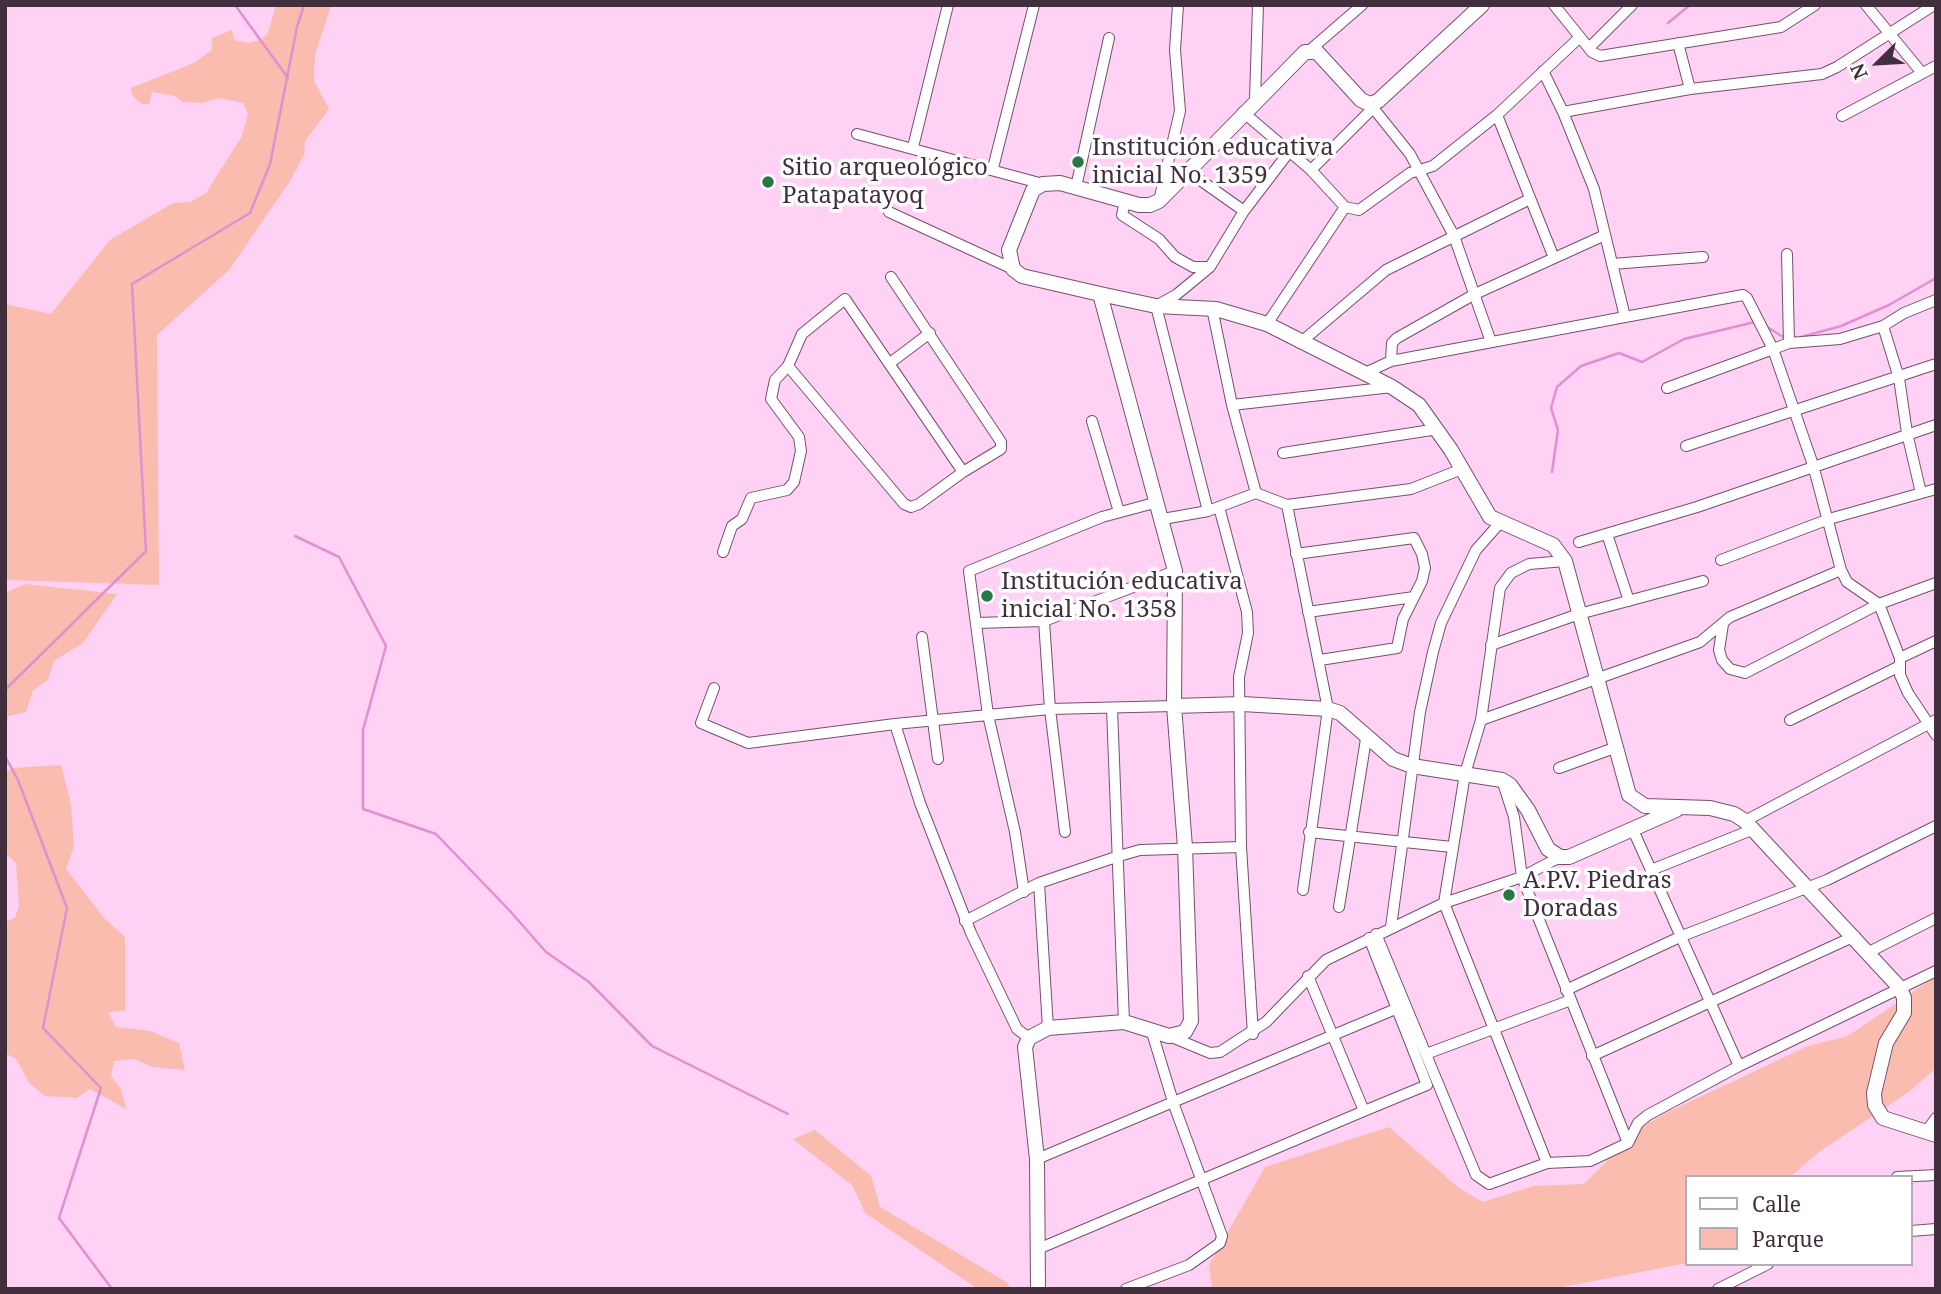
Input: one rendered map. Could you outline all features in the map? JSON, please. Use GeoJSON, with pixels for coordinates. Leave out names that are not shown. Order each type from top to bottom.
{"type":"FeatureCollection","features":[{"type":"Feature","properties":{"kind":"street"},"geometry":{"type":"LineString","coordinates":[[914,147],[947,5]]}},
{"type":"Feature","properties":{"kind":"street"},"geometry":{"type":"LineString","coordinates":[[993,168],[1034,5]]}},
{"type":"Feature","properties":{"kind":"street"},"geometry":{"type":"LineString","coordinates":[[1159,201],[1180,111],[1175,50],[1178,5]]}},
{"type":"Feature","properties":{"kind":"street"},"geometry":{"type":"LineString","coordinates":[[1255,100],[1258,5]]}},
{"type":"Feature","properties":{"kind":"street"},"geometry":{"type":"LineString","coordinates":[[857,134],[993,168],[1043,184],[1076,187],[1150,205],[1159,201],[1186,170],[1305,52],[1362,5]]}},
{"type":"Feature","properties":{"kind":"street"},"geometry":{"type":"LineString","coordinates":[[1311,170],[1371,106],[1482,5]]}},
{"type":"Feature","properties":{"kind":"street"},"geometry":{"type":"LineString","coordinates":[[1553,5],[1589,48],[1600,56],[1782,27],[1815,5]]}},
{"type":"Feature","properties":{"kind":"street"},"geometry":{"type":"LineString","coordinates":[[1589,48],[1632,5]]}},
{"type":"Feature","properties":{"kind":"street"},"geometry":{"type":"LineString","coordinates":[[1866,5],[1922,73]]}},
{"type":"Feature","properties":{"kind":"street"},"geometry":{"type":"LineString","coordinates":[[1563,112],[1690,89],[1822,74],[1934,5]]}},
{"type":"Feature","properties":{"kind":"street"},"geometry":{"type":"LineString","coordinates":[[1243,113],[1311,170],[1345,207],[1359,210],[1416,170],[1433,166],[1497,115],[1580,37]]}},
{"type":"Feature","properties":{"kind":"street"},"geometry":{"type":"LineString","coordinates":[[1076,187],[1109,38]]}},
{"type":"Feature","properties":{"kind":"street"},"geometry":{"type":"LineString","coordinates":[[1678,43],[1690,89]]}},
{"type":"Feature","properties":{"kind":"street"},"geometry":{"type":"LineString","coordinates":[[1310,50],[1318,52],[1361,100],[1371,106],[1402,143],[1454,236],[1491,342]]}},
{"type":"Feature","properties":{"kind":"street"},"geometry":{"type":"LineString","coordinates":[[1842,116],[1936,65]]}},
{"type":"Feature","properties":{"kind":"street"},"geometry":{"type":"LineString","coordinates":[[1544,71],[1594,189],[1625,317]]}},
{"type":"Feature","properties":{"kind":"street"},"geometry":{"type":"LineString","coordinates":[[1497,115],[1554,258]]}},
{"type":"Feature","properties":{"kind":"street"},"geometry":{"type":"LineString","coordinates":[[1156,306],[1176,295],[1210,267],[1244,211],[1289,152]]}},
{"type":"Feature","properties":{"kind":"street"},"geometry":{"type":"LineString","coordinates":[[1186,170],[1244,211]]}},
{"type":"Feature","properties":{"kind":"street"},"geometry":{"type":"LineString","coordinates":[[1013,269],[1009,250],[1033,190],[1043,184]]}},
{"type":"Feature","properties":{"kind":"street"},"geometry":{"type":"LineString","coordinates":[[1300,343],[1386,270],[1530,199]]}},
{"type":"Feature","properties":{"kind":"street"},"geometry":{"type":"LineString","coordinates":[[1125,201],[1122,215],[1158,239],[1175,257],[1194,267],[1210,267]]}},
{"type":"Feature","properties":{"kind":"street"},"geometry":{"type":"LineString","coordinates":[[1267,324],[1345,207]]}},
{"type":"Feature","properties":{"kind":"street"},"geometry":{"type":"LineString","coordinates":[[889,212],[1013,269],[1022,276],[1156,306],[1212,308],[1267,324],[1300,343],[1392,387],[1419,405],[1437,429],[1490,517],[1499,524],[1553,545],[1565,561],[1617,747],[1624,785],[1636,803],[1710,808],[1734,814],[1750,825],[1900,988],[1904,998],[1904,1013],[1886,1043],[1874,1093],[1875,1105],[1883,1118],[1898,1125],[1933,1131],[1936,1118]]}},
{"type":"Feature","properties":{"kind":"street"},"geometry":{"type":"LineString","coordinates":[[1391,361],[1392,343],[1397,338],[1475,294],[1605,235]]}},
{"type":"Feature","properties":{"kind":"street"},"geometry":{"type":"LineString","coordinates":[[1787,254],[1789,343]]}},
{"type":"Feature","properties":{"kind":"street"},"geometry":{"type":"LineString","coordinates":[[1612,264],[1647,259],[1703,257]]}},
{"type":"Feature","properties":{"kind":"street"},"geometry":{"type":"LineString","coordinates":[[788,366],[904,504],[919,504],[1002,446],[891,277]]}},
{"type":"Feature","properties":{"kind":"street"},"geometry":{"type":"LineString","coordinates":[[1100,294],[1175,571],[1174,706],[1185,848],[1191,1021],[1185,1032],[1169,1036]]}},
{"type":"Feature","properties":{"kind":"street"},"geometry":{"type":"LineString","coordinates":[[1363,374],[1391,361],[1743,295],[1773,349],[1813,466],[1841,570],[1847,582],[1879,604],[1900,662],[1900,675],[1908,693],[1933,722],[1936,735]]}},
{"type":"Feature","properties":{"kind":"street"},"geometry":{"type":"LineString","coordinates":[[723,552],[732,526],[742,519],[751,498],[787,490],[794,482],[801,451],[799,437],[771,399],[775,380],[788,366],[802,334],[845,299],[963,472]]}},
{"type":"Feature","properties":{"kind":"street"},"geometry":{"type":"LineString","coordinates":[[1667,388],[1789,343],[1840,339],[1883,326],[1904,313],[1936,300]]}},
{"type":"Feature","properties":{"kind":"street"},"geometry":{"type":"LineString","coordinates":[[1156,306],[1213,509],[1247,612],[1248,633],[1243,646],[1240,677],[1241,847],[1253,1034]]}},
{"type":"Feature","properties":{"kind":"street"},"geometry":{"type":"LineString","coordinates":[[1212,308],[1232,405],[1256,493]]}},
{"type":"Feature","properties":{"kind":"street"},"geometry":{"type":"LineString","coordinates":[[1883,326],[1899,378],[1907,433],[1921,493]]}},
{"type":"Feature","properties":{"kind":"street"},"geometry":{"type":"LineString","coordinates":[[890,363],[930,333]]}},
{"type":"Feature","properties":{"kind":"street"},"geometry":{"type":"LineString","coordinates":[[1686,446],[1936,364]]}},
{"type":"Feature","properties":{"kind":"street"},"geometry":{"type":"LineString","coordinates":[[1232,405],[1392,387]]}},
{"type":"Feature","properties":{"kind":"street"},"geometry":{"type":"LineString","coordinates":[[1092,421],[1119,512]]}},
{"type":"Feature","properties":{"kind":"street"},"geometry":{"type":"LineString","coordinates":[[1579,542],[1936,425]]}},
{"type":"Feature","properties":{"kind":"street"},"geometry":{"type":"LineString","coordinates":[[1283,453],[1437,429]]}},
{"type":"Feature","properties":{"kind":"street"},"geometry":{"type":"LineString","coordinates":[[1163,519],[1213,509],[1256,493],[1287,505],[1411,489],[1462,469]]}},
{"type":"Feature","properties":{"kind":"street"},"geometry":{"type":"LineString","coordinates":[[1721,560],[1829,519],[1936,489]]}},
{"type":"Feature","properties":{"kind":"street"},"geometry":{"type":"LineString","coordinates":[[1024,892],[1015,832],[988,715],[969,571],[1119,512],[1158,502]]}},
{"type":"Feature","properties":{"kind":"street"},"geometry":{"type":"LineString","coordinates":[[1287,505],[1328,709],[1303,890]]}},
{"type":"Feature","properties":{"kind":"street"},"geometry":{"type":"LineString","coordinates":[[1391,927],[1400,842],[1420,712],[1441,622],[1476,550],[1499,524]]}},
{"type":"Feature","properties":{"kind":"street"},"geometry":{"type":"LineString","coordinates":[[1607,534],[1629,601]]}},
{"type":"Feature","properties":{"kind":"street"},"geometry":{"type":"LineString","coordinates":[[1296,554],[1413,538],[1419,543],[1425,568],[1403,619],[1397,648],[1320,660]]}},
{"type":"Feature","properties":{"kind":"street"},"geometry":{"type":"LineString","coordinates":[[1547,1163],[1444,903],[1465,774],[1481,720],[1491,645],[1504,580],[1511,573],[1530,564],[1565,561]]}},
{"type":"Feature","properties":{"kind":"street"},"geometry":{"type":"LineString","coordinates":[[1481,720],[1700,642],[1730,617],[1841,570]]}},
{"type":"Feature","properties":{"kind":"street"},"geometry":{"type":"LineString","coordinates":[[976,623],[1044,621],[1175,571]]}},
{"type":"Feature","properties":{"kind":"street"},"geometry":{"type":"LineString","coordinates":[[1491,645],[1579,614],[1703,581]]}},
{"type":"Feature","properties":{"kind":"street"},"geometry":{"type":"LineString","coordinates":[[1723,624],[1719,650],[1722,660],[1730,668],[1745,673],[1879,604],[1936,583]]}},
{"type":"Feature","properties":{"kind":"street"},"geometry":{"type":"LineString","coordinates":[[1308,612],[1414,597]]}},
{"type":"Feature","properties":{"kind":"street"},"geometry":{"type":"LineString","coordinates":[[1044,621],[1049,709],[1065,832]]}},
{"type":"Feature","properties":{"kind":"street"},"geometry":{"type":"LineString","coordinates":[[922,637],[938,760]]}},
{"type":"Feature","properties":{"kind":"street"},"geometry":{"type":"LineString","coordinates":[[1790,720],[1936,641]]}},
{"type":"Feature","properties":{"kind":"street"},"geometry":{"type":"LineString","coordinates":[[714,688],[701,723],[748,743],[895,724],[1049,709],[1242,704],[1328,709],[1340,713],[1366,739],[1393,759],[1412,766],[1502,780],[1515,790],[1548,849],[1560,857]]}},
{"type":"Feature","properties":{"kind":"street"},"geometry":{"type":"LineString","coordinates":[[1112,708],[1124,1022]]}},
{"type":"Feature","properties":{"kind":"street"},"geometry":{"type":"LineString","coordinates":[[1651,870],[1750,825],[1933,722]]}},
{"type":"Feature","properties":{"kind":"street"},"geometry":{"type":"LineString","coordinates":[[895,724],[920,803],[965,921],[1017,1029],[1029,1038]]}},
{"type":"Feature","properties":{"kind":"street"},"geometry":{"type":"LineString","coordinates":[[1339,907],[1366,739]]}},
{"type":"Feature","properties":{"kind":"street"},"geometry":{"type":"LineString","coordinates":[[1559,768],[1617,747]]}},
{"type":"Feature","properties":{"kind":"street"},"geometry":{"type":"LineString","coordinates":[[1502,780],[1514,817],[1522,877],[1629,1143]]}},
{"type":"Feature","properties":{"kind":"street"},"geometry":{"type":"LineString","coordinates":[[1038,1289],[1037,1160],[1026,1046],[1029,1038],[1048,1028],[1124,1022],[1210,1053],[1220,1052],[1253,1034],[1326,960],[1444,903],[1522,877],[1560,857],[1569,857],[1681,808]]}},
{"type":"Feature","properties":{"kind":"street"},"geometry":{"type":"LineString","coordinates":[[1426,1054],[1568,995],[1682,936],[1806,885],[1827,880],[1936,826]]}},
{"type":"Feature","properties":{"kind":"street"},"geometry":{"type":"LineString","coordinates":[[1633,830],[1712,1000],[1739,1066]]}},
{"type":"Feature","properties":{"kind":"street"},"geometry":{"type":"LineString","coordinates":[[1309,832],[1452,847]]}},
{"type":"Feature","properties":{"kind":"street"},"geometry":{"type":"LineString","coordinates":[[965,921],[1039,883],[1140,850],[1241,847]]}},
{"type":"Feature","properties":{"kind":"street"},"geometry":{"type":"LineString","coordinates":[[1039,883],[1048,1028]]}},
{"type":"Feature","properties":{"kind":"street"},"geometry":{"type":"LineString","coordinates":[[1869,952],[1936,918]]}},
{"type":"Feature","properties":{"kind":"street"},"geometry":{"type":"LineString","coordinates":[[1038,1249],[1427,1085],[1372,936]]}},
{"type":"Feature","properties":{"kind":"street"},"geometry":{"type":"LineString","coordinates":[[1372,936],[1426,1054],[1476,1175],[1489,1184],[1547,1163],[1590,1161],[1629,1143],[1638,1123],[1648,1115],[1739,1066],[1936,971]]}},
{"type":"Feature","properties":{"kind":"street"},"geometry":{"type":"LineString","coordinates":[[1592,1056],[1855,936]]}},
{"type":"Feature","properties":{"kind":"street"},"geometry":{"type":"LineString","coordinates":[[1308,976],[1364,1111]]}},
{"type":"Feature","properties":{"kind":"street"},"geometry":{"type":"LineString","coordinates":[[1037,1160],[1174,1105],[1398,1008]]}},
{"type":"Feature","properties":{"kind":"street"},"geometry":{"type":"LineString","coordinates":[[1126,1289],[1189,1265],[1220,1243],[1222,1236],[1174,1105],[1151,1030]]}},
{"type":"Feature","properties":{"kind":"street"},"geometry":{"type":"LineString","coordinates":[[1913,1176],[1936,1175]]}},
{"type":"Feature","properties":{"kind":"street"},"geometry":{"type":"LineString","coordinates":[[1913,1231],[1936,1229]]}},
{"type":"Feature","properties":{"kind":"street"},"geometry":{"type":"LineString","coordinates":[[1718,1289],[1764,1266]]}},
{"type":"Feature","properties":{"kind":"green space"},"geometry":{"type":"Polygon","coordinates":[[[276,5],[331,6],[316,51],[314,68],[314,81],[329,109],[305,141],[304,155],[290,181],[229,270],[157,335],[159,585],[5,580],[5,304],[51,314],[110,240],[173,203],[190,202],[206,193],[242,136],[248,114],[243,103],[219,98],[202,103],[182,102],[175,96],[152,92],[149,104],[142,104],[132,95],[131,88],[194,63],[212,50],[212,38],[232,30],[234,40],[249,43],[261,40],[268,33],[276,5]]]}},
{"type":"Feature","properties":{"kind":"green space"},"geometry":{"type":"Polygon","coordinates":[[[25,584],[117,594],[83,643],[54,661],[48,680],[33,690],[26,712],[8,716],[5,730],[5,593],[25,584]]]}},
{"type":"Feature","properties":{"kind":"green space"},"geometry":{"type":"Polygon","coordinates":[[[61,765],[71,804],[74,847],[66,869],[105,919],[125,937],[125,1011],[108,1012],[116,1027],[150,1031],[179,1043],[185,1070],[152,1067],[135,1059],[114,1061],[111,1076],[121,1089],[126,1109],[90,1089],[77,1098],[45,1096],[30,1084],[16,1059],[5,1053],[5,922],[15,918],[19,905],[16,863],[5,853],[5,773],[12,768],[61,765]]]}},
{"type":"Feature","properties":{"kind":"green space"},"geometry":{"type":"Polygon","coordinates":[[[1936,976],[1936,1068],[1910,1091],[1819,1152],[1792,1175],[1686,1175],[1686,1263],[1552,1289],[1212,1289],[1209,1265],[1265,1167],[1389,1127],[1459,1188],[1483,1202],[1534,1186],[1584,1184],[1638,1130],[1664,1114],[1808,1046],[1848,1036],[1936,976]]]}},
{"type":"Feature","properties":{"kind":"green space"},"geometry":{"type":"Polygon","coordinates":[[[815,1130],[871,1176],[880,1207],[1008,1283],[1010,1289],[978,1289],[865,1213],[853,1186],[793,1139],[815,1130]]]}},
{"type":"Feature","properties":{"kind":"waterway"},"geometry":{"type":"LineString","coordinates":[[235,5],[288,78]]}},
{"type":"Feature","properties":{"kind":"waterway"},"geometry":{"type":"LineString","coordinates":[[5,690],[146,551],[132,284],[250,213],[270,164],[297,27],[304,5]]}},
{"type":"Feature","properties":{"kind":"waterway"},"geometry":{"type":"LineString","coordinates":[[1668,23],[1690,5]]}},
{"type":"Feature","properties":{"kind":"waterway"},"geometry":{"type":"LineString","coordinates":[[1801,337],[1841,326],[1889,305],[1936,278]]}},
{"type":"Feature","properties":{"kind":"waterway"},"geometry":{"type":"LineString","coordinates":[[1552,472],[1558,430],[1551,408],[1557,387],[1581,366],[1619,353],[1642,362],[1684,339],[1755,322]]}},
{"type":"Feature","properties":{"kind":"waterway"},"geometry":{"type":"LineString","coordinates":[[1767,327],[1785,338]]}},
{"type":"Feature","properties":{"kind":"waterway"},"geometry":{"type":"LineString","coordinates":[[295,536],[339,557],[386,646],[363,730],[363,809],[436,834],[546,952],[589,982],[652,1046],[788,1114]]}},
{"type":"Feature","properties":{"kind":"waterway"},"geometry":{"type":"LineString","coordinates":[[5,756],[18,780],[67,908],[43,1028],[101,1088],[59,1218],[112,1289]]}},
{"type":"Feature","properties":{"kind":"place","name":"Institución educativa inicial No. 1359"},"geometry":{"type":"Point","coordinates":[1078,162]}},
{"type":"Feature","properties":{"kind":"place","name":"Sitio arqueológico Patapatayoq"},"geometry":{"type":"Point","coordinates":[768,182]}},
{"type":"Feature","properties":{"kind":"place","name":"Institución educativa inicial No. 1358"},"geometry":{"type":"Point","coordinates":[987,596]}},
{"type":"Feature","properties":{"kind":"place","name":"A.P.V. Piedras Doradas"},"geometry":{"type":"Point","coordinates":[1509,895]}}]}
